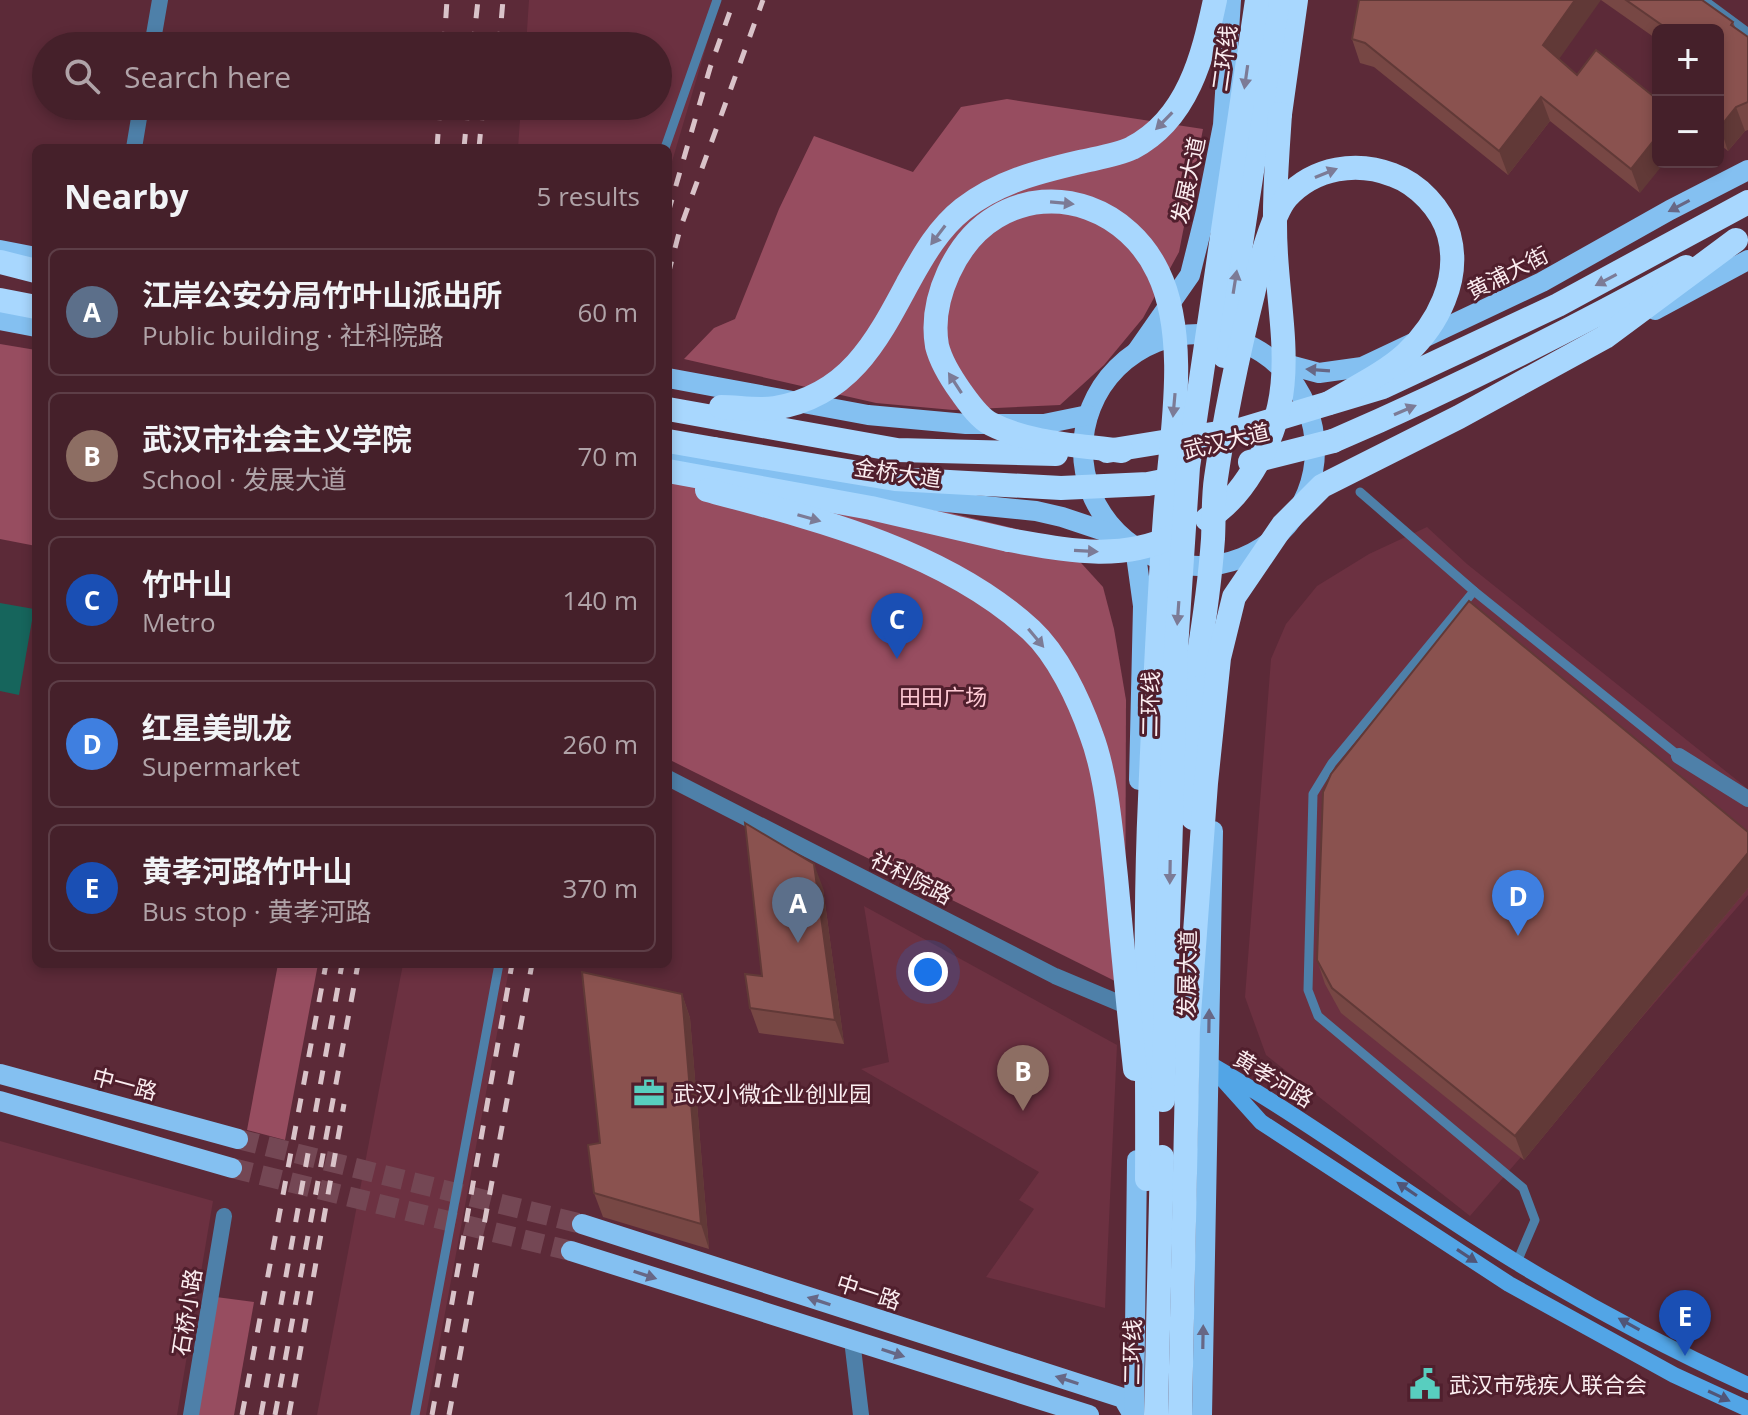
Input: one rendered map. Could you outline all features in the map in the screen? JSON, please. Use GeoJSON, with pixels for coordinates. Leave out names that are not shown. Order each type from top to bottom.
{"type":"FeatureCollection","features":[{"type":"Feature","properties":{"kind":"highway"},"geometry":{"type":"LineString","coordinates":[[672,399],[713,406],[774,409],[826,392],[852,372],[882,333],[938,232],[962,210],[995,187],[1022,177],[1132,148],[1164,124],[1189,90],[1206,44],[1215,0]]}},
{"type":"Feature","properties":{"kind":"highway","name":"二环线"},"geometry":{"type":"LineString","coordinates":[[1156,1415],[1176,649],[1188,467],[1257,0]]}},
{"type":"Feature","properties":{"kind":"highway","name":"二环线"},"geometry":{"type":"LineString","coordinates":[[1180,1415],[1197,665],[1208,459],[1278,0]]}},
{"type":"Feature","properties":{"kind":"highway"},"geometry":{"type":"LineString","coordinates":[[672,462],[1009,540],[1085,553],[1127,551],[1165,540],[1222,510],[1245,483],[1274,431],[1283,384],[1284,339],[1276,253],[1276,184],[1280,114],[1296,0]]}},
{"type":"Feature","properties":{"kind":"highway"},"geometry":{"type":"LineString","coordinates":[[1197,665],[1207,603],[1215,481],[1263,251],[1286,198],[1311,179],[1337,168],[1365,166],[1396,175],[1423,193],[1445,221],[1453,249],[1449,287],[1436,319],[1405,355],[1329,403]]}},
{"type":"Feature","properties":{"kind":"highway"},"geometry":{"type":"LineString","coordinates":[[1122,451],[1038,440],[988,423],[949,376],[938,347],[936,322],[941,293],[954,260],[972,234],[997,216],[1026,204],[1059,200],[1092,207],[1117,221],[1139,243],[1158,272],[1170,309],[1177,369],[1165,517],[1149,803],[1147,1179],[1141,1415]]}},
{"type":"Feature","properties":{"kind":"highway","name":"武汉大道"},"geometry":{"type":"LineString","coordinates":[[672,410],[897,450],[1056,454],[1122,451],[1243,429],[1383,387],[1558,305],[1748,202]]}},
{"type":"Feature","properties":{"kind":"highway"},"geometry":{"type":"LineString","coordinates":[[1188,1028],[1206,783],[1219,658],[1234,597],[1258,558],[1283,525],[1322,486],[1459,417],[1605,337],[1744,245]]}},
{"type":"Feature","properties":{"kind":"highway","name":"武汉大道"},"geometry":{"type":"LineString","coordinates":[[672,462],[1061,488],[1148,484],[1230,468],[1333,441],[1427,401],[1744,245]]}},
{"type":"Feature","properties":{"kind":"highway"},"geometry":{"type":"LineString","coordinates":[[0,262],[32,270]]}},
{"type":"Feature","properties":{"kind":"highway"},"geometry":{"type":"LineString","coordinates":[[0,278],[32,284]]}},
{"type":"Feature","properties":{"kind":"highway"},"geometry":{"type":"LineString","coordinates":[[0,300],[32,306]]}},
{"type":"Feature","properties":{"kind":"highway"},"geometry":{"type":"LineString","coordinates":[[672,463],[847,529],[931,565],[983,593],[1033,632],[1067,679],[1092,736],[1110,818],[1147,1179]]}},
{"type":"Feature","properties":{"kind":"main road","name":"发展大道"},"geometry":{"type":"LineString","coordinates":[[1136,351],[1190,275],[1223,125],[1231,0]]}},
{"type":"Feature","properties":{"kind":"main road"},"geometry":{"type":"LineString","coordinates":[[1249,345],[1304,0]]}},
{"type":"Feature","properties":{"kind":"main road","name":"黄浦大街"},"geometry":{"type":"LineString","coordinates":[[1274,361],[1319,373],[1362,367],[1542,282],[1748,170]]}},
{"type":"Feature","properties":{"kind":"main road"},"geometry":{"type":"LineString","coordinates":[[1302,503],[1327,479],[1598,340],[1744,245]]}},
{"type":"Feature","properties":{"kind":"main road"},"geometry":{"type":"LineString","coordinates":[[0,250],[32,256]]}},
{"type":"Feature","properties":{"kind":"main road"},"geometry":{"type":"LineString","coordinates":[[0,320],[32,326]]}},
{"type":"Feature","properties":{"kind":"main road"},"geometry":{"type":"LineString","coordinates":[[1212,334],[1249,345],[1274,361],[1295,384],[1309,412],[1315,443],[1313,474],[1302,503],[1288,525],[1269,543],[1245,557],[1217,565],[1189,566],[1161,561],[1127,542],[1099,510],[1086,480],[1082,447],[1088,415],[1107,379],[1136,351],[1173,336],[1212,334]]}},
{"type":"Feature","properties":{"kind":"main road"},"geometry":{"type":"LineString","coordinates":[[672,379],[868,415],[966,424],[1044,424],[1088,415]]}},
{"type":"Feature","properties":{"kind":"main road","name":"金桥大道"},"geometry":{"type":"LineString","coordinates":[[672,462],[896,497],[1036,511],[1062,517],[1127,542]]}},
{"type":"Feature","properties":{"kind":"main road"},"geometry":{"type":"LineString","coordinates":[[1127,542],[1143,606],[1137,887],[1133,1415]]}},
{"type":"Feature","properties":{"kind":"main road","name":"发展大道"},"geometry":{"type":"LineString","coordinates":[[1202,1415],[1213,829],[1222,707],[1230,648],[1248,585],[1269,543]]}},
{"type":"Feature","properties":{"kind":"main road"},"geometry":{"type":"LineString","coordinates":[[1137,1011],[1208,1063]]}},
{"type":"Feature","properties":{"kind":"main road","name":"黄孝河路"},"geometry":{"type":"LineString","coordinates":[[1208,1063],[1271,1099],[1517,1262],[1685,1356],[1748,1385]]}},
{"type":"Feature","properties":{"kind":"main road","name":"黄孝河路"},"geometry":{"type":"LineString","coordinates":[[1208,1063],[1261,1122],[1496,1275],[1674,1375],[1748,1409]]}},
{"type":"Feature","properties":{"kind":"main road","name":"中一路"},"geometry":{"type":"LineString","coordinates":[[0,1074],[238,1139]]}},
{"type":"Feature","properties":{"kind":"main road"},"geometry":{"type":"LineString","coordinates":[[0,1101],[232,1168]]}},
{"type":"Feature","properties":{"kind":"main road","name":"中一路"},"geometry":{"type":"LineString","coordinates":[[582,1224],[1123,1398],[1133,1415]]}},
{"type":"Feature","properties":{"kind":"main road"},"geometry":{"type":"LineString","coordinates":[[571,1251],[1089,1415]]}},
{"type":"Feature","properties":{"kind":"street"},"geometry":{"type":"LineString","coordinates":[[154,32],[160,0]]}},
{"type":"Feature","properties":{"kind":"street"},"geometry":{"type":"LineString","coordinates":[[1698,0],[1748,37]]}},
{"type":"Feature","properties":{"kind":"street"},"geometry":{"type":"LineString","coordinates":[[135,144],[139,120]]}},
{"type":"Feature","properties":{"kind":"street"},"geometry":{"type":"LineString","coordinates":[[1679,756],[1748,799]]}},
{"type":"Feature","properties":{"kind":"street","name":"社科院路"},"geometry":{"type":"LineString","coordinates":[[672,780],[1055,976],[1137,1011]]}},
{"type":"Feature","properties":{"kind":"street","name":"石桥小路"},"geometry":{"type":"LineString","coordinates":[[191,1415],[224,1216]]}},
{"type":"Feature","properties":{"kind":"street"},"geometry":{"type":"LineString","coordinates":[[852,1340],[861,1415]]}},
{"type":"Feature","properties":{"kind":"lane"},"geometry":{"type":"LineString","coordinates":[[666,144],[717,0]]}},
{"type":"Feature","properties":{"kind":"lane"},"geometry":{"type":"LineString","coordinates":[[1360,492],[1474,591],[1679,756]]}},
{"type":"Feature","properties":{"kind":"lane"},"geometry":{"type":"LineString","coordinates":[[1474,591],[1332,763],[1313,794],[1308,990],[1318,1016],[1523,1188],[1535,1220],[1517,1262]]}},
{"type":"Feature","properties":{"kind":"lane"},"geometry":{"type":"LineString","coordinates":[[415,1415],[498,968]]}},
{"type":"Feature","properties":{"kind":"shaded area"},"geometry":{"type":"Polygon","coordinates":[[[529,0],[720,0],[672,162],[672,144],[518,144],[520,120],[672,120],[672,32],[527,32],[529,0]]]}},
{"type":"Feature","properties":{"kind":"shaded area"},"geometry":{"type":"Polygon","coordinates":[[[1427,527],[1467,564],[1748,789],[1748,895],[1470,1216],[1266,1055],[1245,997],[1271,659],[1286,624],[1317,586],[1369,554],[1427,527]]]}},
{"type":"Feature","properties":{"kind":"shaded area"},"geometry":{"type":"Polygon","coordinates":[[[0,603],[32,609],[19,695],[0,691],[0,603]]]}},
{"type":"Feature","properties":{"kind":"shaded area"},"geometry":{"type":"Polygon","coordinates":[[[864,906],[1117,1045],[1105,1308],[986,1277],[1034,1209],[1019,1200],[1039,1172],[861,1069],[889,1062],[864,906]]]}},
{"type":"Feature","properties":{"kind":"shaded area"},"geometry":{"type":"Polygon","coordinates":[[[402,968],[509,968],[426,1415],[317,1415],[402,968]]]}},
{"type":"Feature","properties":{"kind":"shaded area"},"geometry":{"type":"Polygon","coordinates":[[[0,1141],[213,1201],[177,1415],[0,1415],[0,1141]]]}},
{"type":"Feature","properties":{"kind":"green space"},"geometry":{"type":"Polygon","coordinates":[[[1007,99],[1203,129],[1179,252],[1143,318],[1104,365],[1060,405],[953,410],[876,403],[684,359],[714,328],[735,319],[779,209],[814,136],[913,172],[961,107],[1007,99]]]}},
{"type":"Feature","properties":{"kind":"green space"},"geometry":{"type":"Polygon","coordinates":[[[0,344],[32,349],[32,545],[0,539],[0,344]]]}},
{"type":"Feature","properties":{"kind":"green space","name":"田田广场"},"geometry":{"type":"Polygon","coordinates":[[[672,469],[926,507],[1017,529],[1072,553],[1103,587],[1114,629],[1126,700],[1125,986],[672,761],[672,469]]]}},
{"type":"Feature","properties":{"kind":"green space"},"geometry":{"type":"Polygon","coordinates":[[[277,968],[317,968],[285,1140],[247,1130],[277,968]]]}},
{"type":"Feature","properties":{"kind":"green space"},"geometry":{"type":"Polygon","coordinates":[[[216,1297],[254,1302],[234,1415],[198,1415],[216,1297]]]}},
{"type":"Feature","properties":{"kind":"building"},"geometry":{"type":"Polygon","coordinates":[[[1359,0],[1575,0],[1543,45],[1577,75],[1596,50],[1652,95],[1652,143],[1631,169],[1541,97],[1499,151],[1365,43],[1352,39],[1359,0]]]}},
{"type":"Feature","properties":{"kind":"building"},"geometry":{"type":"Polygon","coordinates":[[[1626,0],[1702,0],[1733,22],[1731,25],[1748,37],[1748,102],[1736,107],[1724,122],[1724,24],[1660,24],[1626,0]]]}},
{"type":"Feature","properties":{"kind":"building"},"geometry":{"type":"Polygon","coordinates":[[[1469,601],[1748,832],[1748,853],[1515,1136],[1332,988],[1317,960],[1323,792],[1331,774],[1469,601]]]}},
{"type":"Feature","properties":{"kind":"building"},"geometry":{"type":"Polygon","coordinates":[[[745,823],[814,864],[835,1020],[750,1008],[745,974],[762,976],[745,823]]]}},
{"type":"Feature","properties":{"kind":"building","name":"武汉小微企业创业园"},"geometry":{"type":"Polygon","coordinates":[[[582,972],[682,994],[701,1224],[594,1193],[588,1145],[600,1143],[582,972]]]}},
{"type":"Feature","properties":{"kind":"tunnel"},"geometry":{"type":"LineString","coordinates":[[238,1139],[582,1224]]}},
{"type":"Feature","properties":{"kind":"tunnel"},"geometry":{"type":"LineString","coordinates":[[232,1168],[571,1251]]}},
{"type":"Feature","properties":{"kind":"railway"},"geometry":{"type":"LineString","coordinates":[[445,32],[447,0]]}},
{"type":"Feature","properties":{"kind":"railway"},"geometry":{"type":"LineString","coordinates":[[475,32],[478,0]]}},
{"type":"Feature","properties":{"kind":"railway"},"geometry":{"type":"LineString","coordinates":[[500,32],[503,0]]}},
{"type":"Feature","properties":{"kind":"railway"},"geometry":{"type":"LineString","coordinates":[[672,199],[710,68],[734,0]]}},
{"type":"Feature","properties":{"kind":"railway"},"geometry":{"type":"LineString","coordinates":[[672,260],[680,229],[763,0]]}},
{"type":"Feature","properties":{"kind":"railway"},"geometry":{"type":"LineString","coordinates":[[437,144],[439,120]]}},
{"type":"Feature","properties":{"kind":"railway"},"geometry":{"type":"LineString","coordinates":[[464,144],[467,120]]}},
{"type":"Feature","properties":{"kind":"railway"},"geometry":{"type":"LineString","coordinates":[[479,144],[482,120]]}},
{"type":"Feature","properties":{"kind":"railway"},"geometry":{"type":"LineString","coordinates":[[242,1415],[325,968]]}},
{"type":"Feature","properties":{"kind":"railway"},"geometry":{"type":"LineString","coordinates":[[261,1415],[341,968]]}},
{"type":"Feature","properties":{"kind":"railway"},"geometry":{"type":"LineString","coordinates":[[275,1415],[357,968]]}},
{"type":"Feature","properties":{"kind":"railway"},"geometry":{"type":"LineString","coordinates":[[432,1415],[511,968]]}},
{"type":"Feature","properties":{"kind":"railway"},"geometry":{"type":"LineString","coordinates":[[449,1415],[531,968]]}},
{"type":"Feature","properties":{"kind":"railway"},"geometry":{"type":"LineString","coordinates":[[289,1415],[344,1104]]}},
{"type":"Feature","properties":{"kind":"place","name":"竹叶山"},"geometry":{"type":"Point","coordinates":[897,659]}},
{"type":"Feature","properties":{"kind":"place","name":"红星美凯龙"},"geometry":{"type":"Point","coordinates":[1518,936]}},
{"type":"Feature","properties":{"kind":"place","name":"江岸公安分局竹叶山派出所"},"geometry":{"type":"Point","coordinates":[798,943]}},
{"type":"Feature","properties":{"kind":"place","name":"武汉小微企业创业园"},"geometry":{"type":"Point","coordinates":[649,1093]}},
{"type":"Feature","properties":{"kind":"place","name":"武汉市社会主义学院"},"geometry":{"type":"Point","coordinates":[1023,1111]}},
{"type":"Feature","properties":{"kind":"place","name":"黄孝河路竹叶山"},"geometry":{"type":"Point","coordinates":[1685,1356]}},
{"type":"Feature","properties":{"kind":"place","name":"武汉市残疾人联合会"},"geometry":{"type":"Point","coordinates":[1425,1384]}}]}
